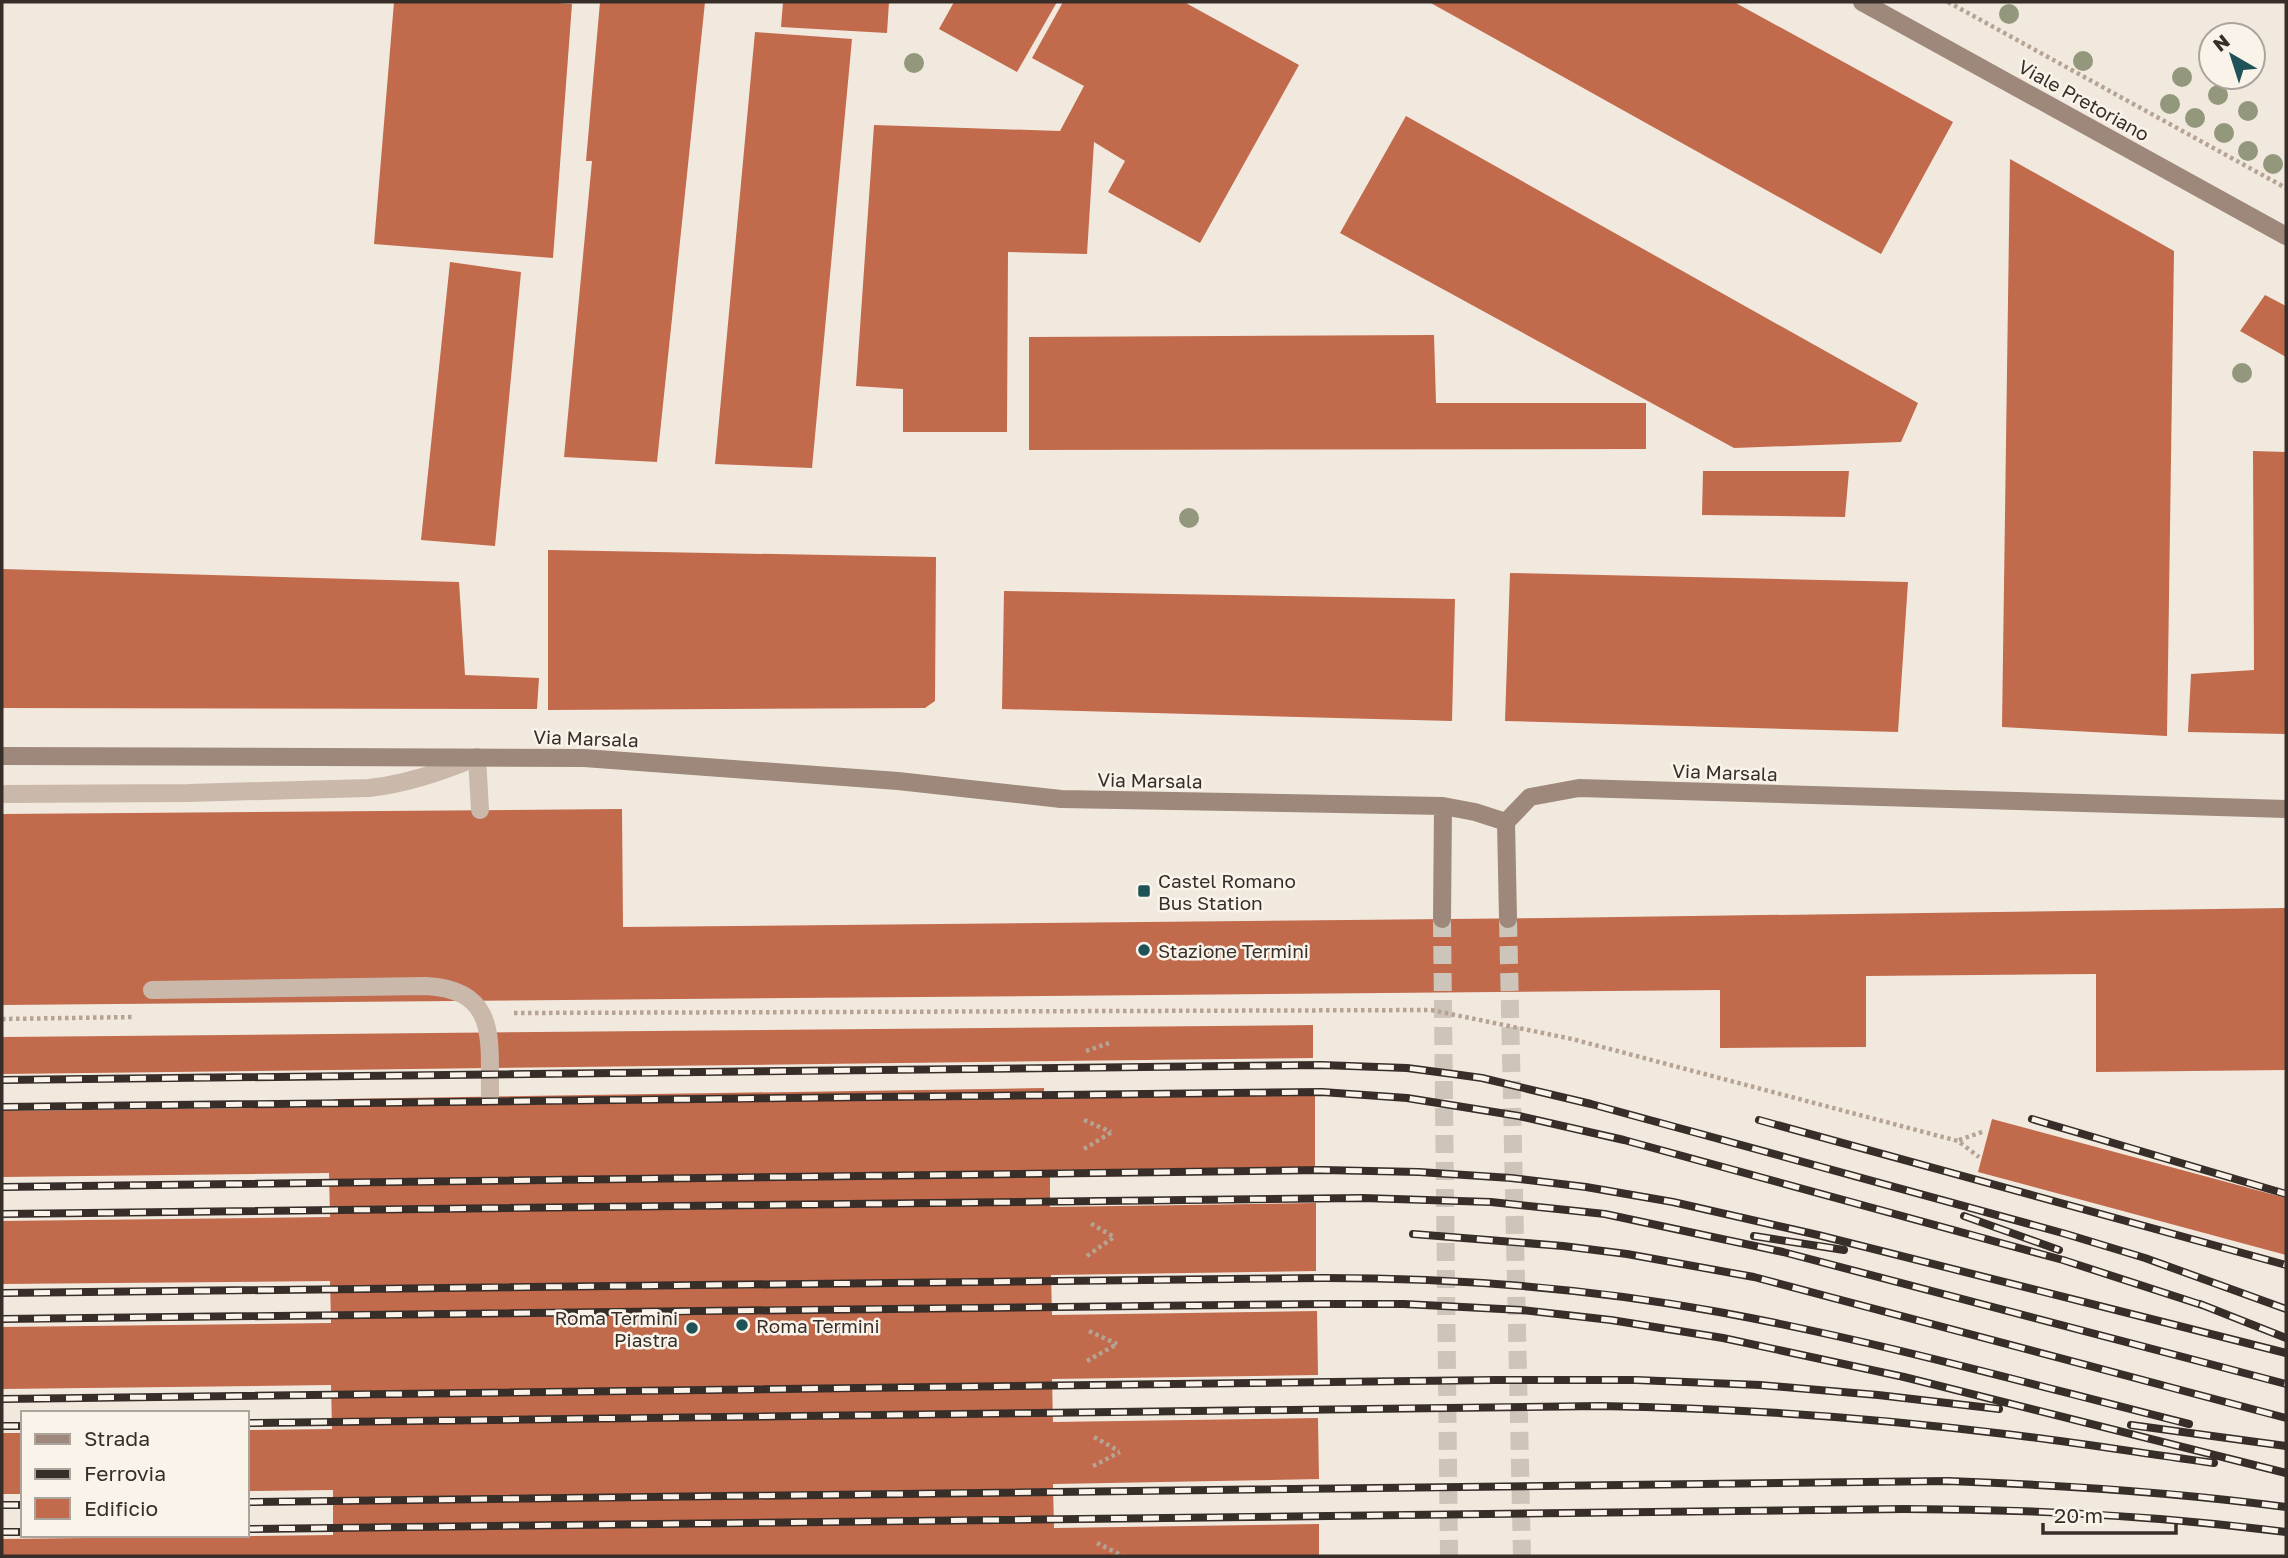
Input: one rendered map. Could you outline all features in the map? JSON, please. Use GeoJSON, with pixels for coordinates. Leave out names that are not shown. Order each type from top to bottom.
{"type":"FeatureCollection","features":[{"type":"Feature","properties":{"kind":"main road","name":"Viale Pretoriano"},"geometry":{"type":"LineString","coordinates":[[1862,2],[2286,236]]}},
{"type":"Feature","properties":{"kind":"main road","name":"Via Marsala"},"geometry":{"type":"LineString","coordinates":[[2,756],[572,757],[898,781],[1088,800],[1443,806],[1506,822],[1530,797],[1579,788],[2286,809]]}},
{"type":"Feature","properties":{"kind":"main road"},"geometry":{"type":"LineString","coordinates":[[1442,919],[1443,806]]}},
{"type":"Feature","properties":{"kind":"main road"},"geometry":{"type":"LineString","coordinates":[[1506,822],[1508,919]]}},
{"type":"Feature","properties":{"kind":"lane"},"geometry":{"type":"LineString","coordinates":[[2,794],[369,788],[436,774],[477,757],[480,810]]}},
{"type":"Feature","properties":{"kind":"lane"},"geometry":{"type":"LineString","coordinates":[[152,989],[426,986],[453,990],[466,995],[474,1002],[481,1009],[487,1023],[490,1096]]}},
{"type":"Feature","properties":{"kind":"path"},"geometry":{"type":"LineString","coordinates":[[1948,2],[2286,188]]}},
{"type":"Feature","properties":{"kind":"path"},"geometry":{"type":"LineString","coordinates":[[502,1013],[1431,1010],[1572,1039],[1958,1140],[1979,1157]]}},
{"type":"Feature","properties":{"kind":"path"},"geometry":{"type":"LineString","coordinates":[[1088,1011],[1108,1014]]}},
{"type":"Feature","properties":{"kind":"path"},"geometry":{"type":"LineString","coordinates":[[2,1019],[141,1017]]}},
{"type":"Feature","properties":{"kind":"path"},"geometry":{"type":"LineString","coordinates":[[1086,1051],[1109,1042]]}},
{"type":"Feature","properties":{"kind":"path"},"geometry":{"type":"LineString","coordinates":[[1084,1120],[1112,1132],[1084,1149]]}},
{"type":"Feature","properties":{"kind":"path"},"geometry":{"type":"LineString","coordinates":[[1958,1140],[1984,1131]]}},
{"type":"Feature","properties":{"kind":"path"},"geometry":{"type":"LineString","coordinates":[[1087,1256],[1114,1237],[1090,1223]]}},
{"type":"Feature","properties":{"kind":"path"},"geometry":{"type":"LineString","coordinates":[[1087,1361],[1117,1344],[1089,1331]]}},
{"type":"Feature","properties":{"kind":"path"},"geometry":{"type":"LineString","coordinates":[[1093,1466],[1120,1452],[1094,1437]]}},
{"type":"Feature","properties":{"kind":"path"},"geometry":{"type":"LineString","coordinates":[[1097,1542],[1123,1556]]}},
{"type":"Feature","properties":{"kind":"building"},"geometry":{"type":"Polygon","coordinates":[[[394,2],[572,4],[553,258],[374,244],[394,2]]]}},
{"type":"Feature","properties":{"kind":"building"},"geometry":{"type":"Polygon","coordinates":[[[600,2],[705,2],[657,462],[564,457],[592,161],[586,161],[600,2]]]}},
{"type":"Feature","properties":{"kind":"building"},"geometry":{"type":"Polygon","coordinates":[[[783,2],[889,2],[887,33],[781,27],[783,2]]]}},
{"type":"Feature","properties":{"kind":"building"},"geometry":{"type":"Polygon","coordinates":[[[954,2],[1057,2],[1017,72],[939,29],[954,2]]]}},
{"type":"Feature","properties":{"kind":"building"},"geometry":{"type":"Polygon","coordinates":[[[1063,2],[1184,2],[1299,65],[1200,243],[1108,192],[1125,161],[1094,142],[1087,254],[1008,252],[1007,432],[903,432],[903,389],[856,386],[874,125],[1060,131],[1084,86],[1032,58],[1063,2]]]}},
{"type":"Feature","properties":{"kind":"building"},"geometry":{"type":"Polygon","coordinates":[[[1429,2],[1734,2],[1953,122],[1881,254],[1429,2]]]}},
{"type":"Feature","properties":{"kind":"building"},"geometry":{"type":"Polygon","coordinates":[[[755,32],[852,39],[812,468],[715,464],[755,32]]]}},
{"type":"Feature","properties":{"kind":"building"},"geometry":{"type":"Polygon","coordinates":[[[1406,116],[1918,403],[1901,442],[1734,448],[1340,233],[1406,116]]]}},
{"type":"Feature","properties":{"kind":"building"},"geometry":{"type":"Polygon","coordinates":[[[2010,159],[2174,251],[2167,736],[2002,727],[2010,159]]]}},
{"type":"Feature","properties":{"kind":"building"},"geometry":{"type":"Polygon","coordinates":[[[450,262],[521,272],[495,546],[421,540],[450,262]]]}},
{"type":"Feature","properties":{"kind":"building"},"geometry":{"type":"Polygon","coordinates":[[[2265,295],[2286,306],[2286,357],[2240,331],[2265,295]]]}},
{"type":"Feature","properties":{"kind":"building"},"geometry":{"type":"Polygon","coordinates":[[[1434,335],[1436,403],[1646,403],[1646,449],[1029,450],[1029,337],[1434,335]]]}},
{"type":"Feature","properties":{"kind":"building"},"geometry":{"type":"Polygon","coordinates":[[[2253,451],[2286,452],[2286,734],[2188,732],[2191,674],[2254,670],[2253,451]]]}},
{"type":"Feature","properties":{"kind":"building"},"geometry":{"type":"Polygon","coordinates":[[[1703,471],[1849,471],[1845,517],[1702,515],[1703,471]]]}},
{"type":"Feature","properties":{"kind":"building"},"geometry":{"type":"Polygon","coordinates":[[[548,550],[936,557],[935,701],[925,708],[548,710],[548,550]]]}},
{"type":"Feature","properties":{"kind":"building"},"geometry":{"type":"Polygon","coordinates":[[[2,569],[459,582],[465,675],[539,678],[537,709],[2,708],[2,569]]]}},
{"type":"Feature","properties":{"kind":"building"},"geometry":{"type":"Polygon","coordinates":[[[1510,573],[1908,582],[1898,732],[1505,721],[1510,573]]]}},
{"type":"Feature","properties":{"kind":"building"},"geometry":{"type":"Polygon","coordinates":[[[1004,591],[1455,599],[1452,721],[1002,709],[1004,591]]]}},
{"type":"Feature","properties":{"kind":"building","name":"Stazione Termini"},"geometry":{"type":"Polygon","coordinates":[[[622,809],[623,927],[2286,908],[2286,1070],[2096,1072],[2096,974],[1866,976],[1866,1047],[1720,1048],[1720,990],[2,1005],[2,814],[622,809]]]}},
{"type":"Feature","properties":{"kind":"building"},"geometry":{"type":"Polygon","coordinates":[[[1313,1025],[1313,1058],[2,1074],[2,1037],[1313,1025]]]}},
{"type":"Feature","properties":{"kind":"building","name":"Roma Termini"},"geometry":{"type":"Polygon","coordinates":[[[1044,1088],[1044,1098],[1315,1094],[1315,1167],[1050,1170],[1050,1207],[1316,1203],[1316,1271],[1051,1275],[1052,1315],[1317,1311],[1318,1375],[1052,1379],[1053,1422],[1318,1418],[1319,1479],[1053,1484],[1054,1528],[1319,1524],[1319,1556],[2,1556],[2,1539],[333,1535],[333,1490],[248,1491],[248,1430],[332,1429],[331,1385],[2,1389],[2,1327],[331,1323],[330,1281],[2,1284],[2,1221],[330,1217],[329,1173],[2,1177],[2,1111],[336,1107],[335,1099],[1044,1088]]]}},
{"type":"Feature","properties":{"kind":"building"},"geometry":{"type":"Polygon","coordinates":[[[1992,1119],[2286,1198],[2286,1255],[1978,1172],[1992,1119]]]}},
{"type":"Feature","properties":{"kind":"building"},"geometry":{"type":"Polygon","coordinates":[[[2,1433],[21,1433],[21,1494],[2,1494],[2,1433]]]}},
{"type":"Feature","properties":{"kind":"tunnel"},"geometry":{"type":"LineString","coordinates":[[1442,919],[1449,1556]]}},
{"type":"Feature","properties":{"kind":"tunnel"},"geometry":{"type":"LineString","coordinates":[[1508,919],[1522,1556]]}},
{"type":"Feature","properties":{"kind":"railway"},"geometry":{"type":"LineString","coordinates":[[2,1080],[1321,1065],[1407,1068],[1482,1078],[1591,1104],[2066,1234],[2145,1258],[2286,1309]]}},
{"type":"Feature","properties":{"kind":"railway"},"geometry":{"type":"LineString","coordinates":[[2,1107],[1322,1092],[1407,1098],[1519,1116],[1624,1140],[2063,1260],[2208,1307]]}},
{"type":"Feature","properties":{"kind":"railway"},"geometry":{"type":"LineString","coordinates":[[2032,1119],[2286,1194]]}},
{"type":"Feature","properties":{"kind":"railway"},"geometry":{"type":"LineString","coordinates":[[1759,1120],[2286,1265]]}},
{"type":"Feature","properties":{"kind":"railway"},"geometry":{"type":"LineString","coordinates":[[2,1187],[1322,1170],[1419,1172],[1511,1178],[1673,1202],[1818,1235],[2286,1353]]}},
{"type":"Feature","properties":{"kind":"railway"},"geometry":{"type":"LineString","coordinates":[[2,1214],[1363,1198],[1491,1202],[1605,1214],[1783,1252],[2286,1384]]}},
{"type":"Feature","properties":{"kind":"railway"},"geometry":{"type":"LineString","coordinates":[[1964,1216],[2059,1250]]}},
{"type":"Feature","properties":{"kind":"railway"},"geometry":{"type":"LineString","coordinates":[[1413,1234],[1627,1254],[1754,1277],[2286,1418]]}},
{"type":"Feature","properties":{"kind":"railway"},"geometry":{"type":"LineString","coordinates":[[1754,1236],[1844,1250]]}},
{"type":"Feature","properties":{"kind":"railway"},"geometry":{"type":"LineString","coordinates":[[2,1293],[1324,1278],[1473,1282],[1572,1291],[1719,1312],[1838,1336],[2189,1424]]}},
{"type":"Feature","properties":{"kind":"railway"},"geometry":{"type":"LineString","coordinates":[[2,1319],[1324,1304],[1404,1304],[1521,1310],[1611,1320],[1723,1338],[1904,1377],[2286,1473]]}},
{"type":"Feature","properties":{"kind":"railway"},"geometry":{"type":"LineString","coordinates":[[2200,1304],[2286,1338]]}},
{"type":"Feature","properties":{"kind":"railway"},"geometry":{"type":"LineString","coordinates":[[2,1399],[1636,1380],[1760,1385],[1999,1409]]}},
{"type":"Feature","properties":{"kind":"railway"},"geometry":{"type":"LineString","coordinates":[[248,1423],[1652,1407],[1807,1415],[1910,1424],[2039,1438],[2214,1463]]}},
{"type":"Feature","properties":{"kind":"railway"},"geometry":{"type":"LineString","coordinates":[[2131,1425],[2286,1446]]}},
{"type":"Feature","properties":{"kind":"railway"},"geometry":{"type":"LineString","coordinates":[[2,1426],[21,1426]]}},
{"type":"Feature","properties":{"kind":"railway"},"geometry":{"type":"LineString","coordinates":[[248,1502],[1948,1481],[2118,1490],[2286,1507]]}},
{"type":"Feature","properties":{"kind":"railway"},"geometry":{"type":"LineString","coordinates":[[2,1505],[21,1505]]}},
{"type":"Feature","properties":{"kind":"railway"},"geometry":{"type":"LineString","coordinates":[[248,1529],[1904,1509],[2095,1514],[2286,1532]]}},
{"type":"Feature","properties":{"kind":"railway"},"geometry":{"type":"LineString","coordinates":[[2,1532],[21,1532]]}},
{"type":"Feature","properties":{"kind":"place","name":"Castel Romano Bus Station"},"geometry":{"type":"Point","coordinates":[1144,891]}},
{"type":"Feature","properties":{"kind":"place","name":"Stazione Termini"},"geometry":{"type":"Point","coordinates":[1144,950]}},
{"type":"Feature","properties":{"kind":"place","name":"Roma Termini"},"geometry":{"type":"Point","coordinates":[742,1325]}},
{"type":"Feature","properties":{"kind":"place","name":"Roma Termini Piastra"},"geometry":{"type":"Point","coordinates":[692,1328]}}]}
